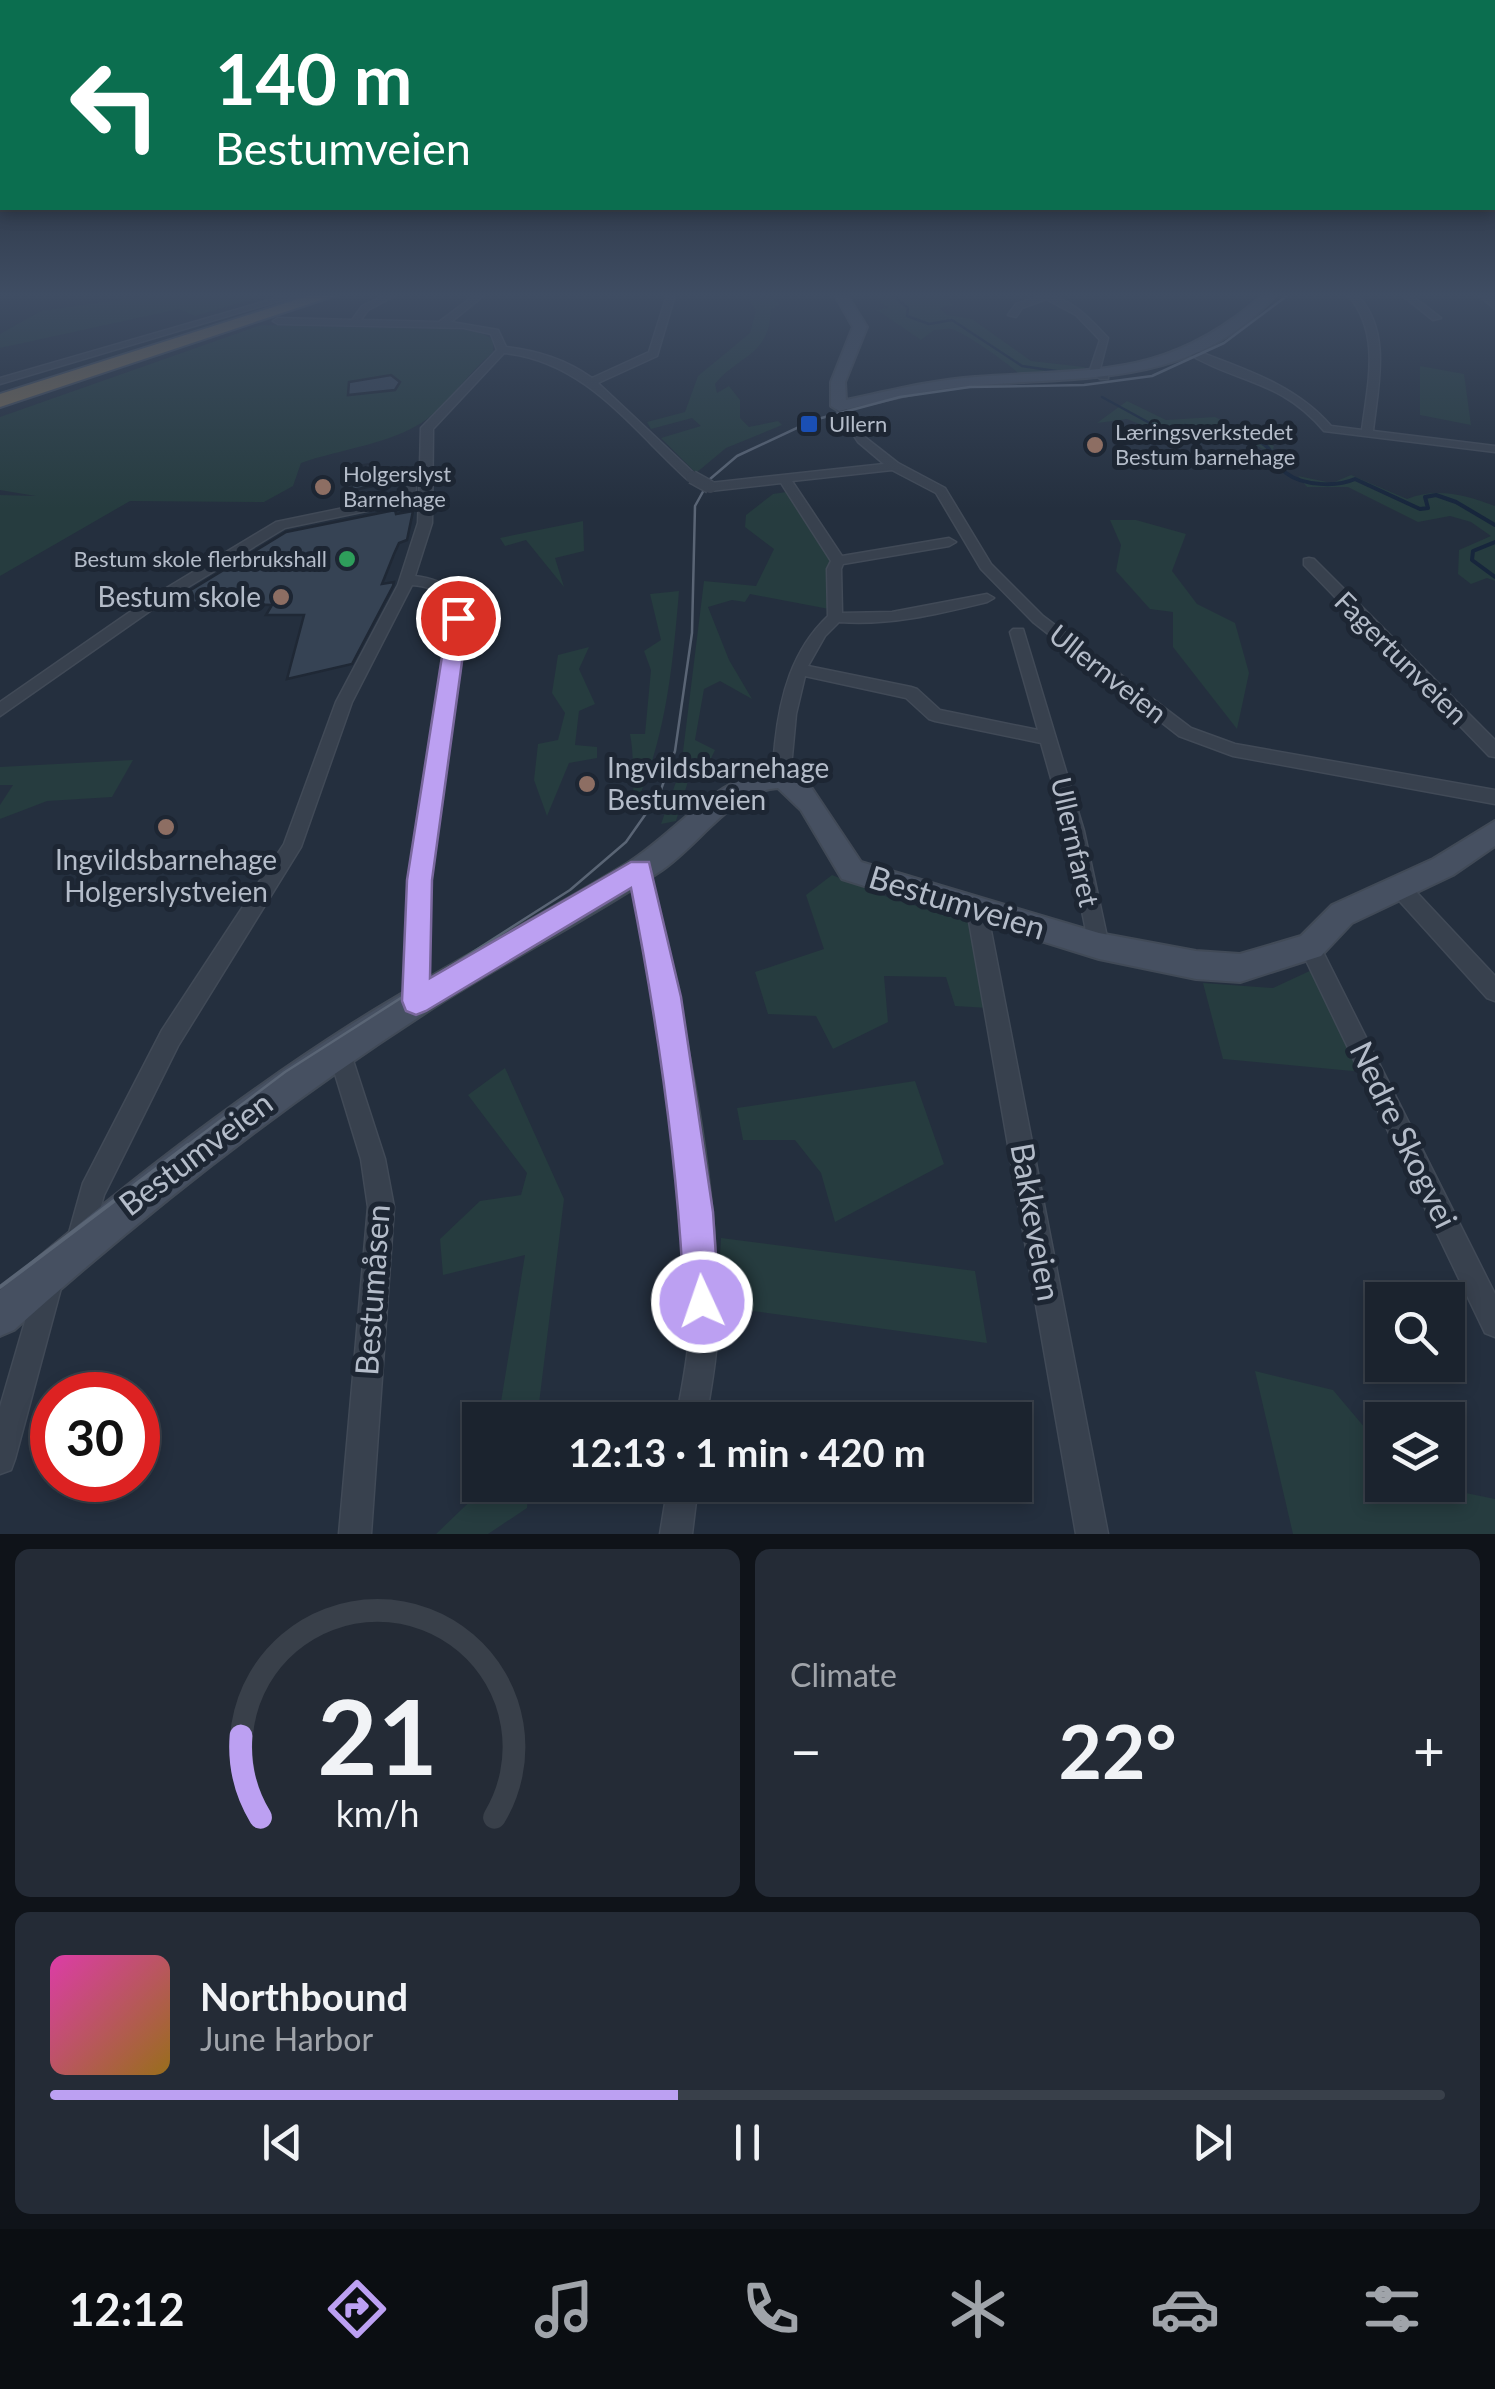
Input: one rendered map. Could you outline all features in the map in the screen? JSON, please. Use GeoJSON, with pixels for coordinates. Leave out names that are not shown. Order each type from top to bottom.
{"type":"FeatureCollection","features":[{"type":"Feature","properties":{"kind":"highway"},"geometry":{"type":"LineString","coordinates":[[0,383],[63,367]]}},
{"type":"Feature","properties":{"kind":"highway"},"geometry":{"type":"LineString","coordinates":[[0,397],[91,367]]}},
{"type":"Feature","properties":{"kind":"highway"},"geometry":{"type":"LineString","coordinates":[[0,397],[97,367]]}},
{"type":"Feature","properties":{"kind":"highway"},"geometry":{"type":"LineString","coordinates":[[0,409],[120,367]]}},
{"type":"Feature","properties":{"kind":"street"},"geometry":{"type":"LineString","coordinates":[[0,383],[62,367]]}},
{"type":"Feature","properties":{"kind":"street"},"geometry":{"type":"LineString","coordinates":[[79,1244],[92,1192],[170,1038],[292,847],[344,702],[407,580],[425,522],[428,428],[486,367]]}},
{"type":"Feature","properties":{"kind":"street"},"geometry":{"type":"LineString","coordinates":[[559,367],[625,408],[692,476],[710,487],[894,466]]}},
{"type":"Feature","properties":{"kind":"street"},"geometry":{"type":"LineString","coordinates":[[590,383],[626,367]]}},
{"type":"Feature","properties":{"kind":"street"},"geometry":{"type":"LineString","coordinates":[[844,367],[838,382],[839,406],[952,383],[1104,377],[1153,367]]}},
{"type":"Feature","properties":{"kind":"street"},"geometry":{"type":"LineString","coordinates":[[1095,367],[1094,370],[1104,377]]}},
{"type":"Feature","properties":{"kind":"street"},"geometry":{"type":"LineString","coordinates":[[1227,367],[1282,389],[1328,430],[1495,450]]}},
{"type":"Feature","properties":{"kind":"street"},"geometry":{"type":"LineString","coordinates":[[1367,432],[1373,367]]}},
{"type":"Feature","properties":{"kind":"street","name":"Ullernveien"},"geometry":{"type":"LineString","coordinates":[[839,406],[862,440],[894,466],[941,491],[986,566],[1038,619],[1185,732],[1233,750],[1495,797]]}},
{"type":"Feature","properties":{"kind":"street"},"geometry":{"type":"LineString","coordinates":[[0,710],[150,604],[281,526],[396,501],[410,490],[410,474],[427,468]]}},
{"type":"Feature","properties":{"kind":"street"},"geometry":{"type":"LineString","coordinates":[[786,480],[838,561]]}},
{"type":"Feature","properties":{"kind":"street"},"geometry":{"type":"LineString","coordinates":[[838,561],[949,542]]}},
{"type":"Feature","properties":{"kind":"street"},"geometry":{"type":"LineString","coordinates":[[835,618],[834,569],[838,561]]}},
{"type":"Feature","properties":{"kind":"street","name":"Fagertunveien"},"geometry":{"type":"LineString","coordinates":[[1308,562],[1495,751]]}},
{"type":"Feature","properties":{"kind":"street"},"geometry":{"type":"LineString","coordinates":[[407,580],[434,580],[450,594],[459,629],[420,880],[416,1001]]}},
{"type":"Feature","properties":{"kind":"street"},"geometry":{"type":"LineString","coordinates":[[780,778],[793,690],[826,624],[835,618],[897,618],[987,598]]}},
{"type":"Feature","properties":{"kind":"street","name":"Ullernfaret"},"geometry":{"type":"LineString","coordinates":[[1018,632],[1050,739],[1099,946]]}},
{"type":"Feature","properties":{"kind":"street","name":"Ullernfaret"},"geometry":{"type":"LineString","coordinates":[[800,670],[912,694],[935,715],[1050,739]]}},
{"type":"Feature","properties":{"kind":"street","name":"Bestumveien"},"geometry":{"type":"LineString","coordinates":[[0,1316],[79,1244],[339,1051],[416,1001],[640,870],[678,844],[745,786],[780,778],[798,786],[831,844],[852,871],[1099,946],[1240,968],[1310,946],[1342,914],[1400,888],[1495,832]]}},
{"type":"Feature","properties":{"kind":"street"},"geometry":{"type":"LineString","coordinates":[[640,870],[666,997],[697,1212],[703,1332],[694,1402]]}},
{"type":"Feature","properties":{"kind":"street"},"geometry":{"type":"LineString","coordinates":[[1400,888],[1495,991]]}},
{"type":"Feature","properties":{"kind":"street","name":"Bakkeveien"},"geometry":{"type":"LineString","coordinates":[[978,910],[1092,1534]]}},
{"type":"Feature","properties":{"kind":"street","name":"Nedre Skogvei"},"geometry":{"type":"LineString","coordinates":[[1310,946],[1495,1323]]}},
{"type":"Feature","properties":{"kind":"street","name":"Bestumåsen"},"geometry":{"type":"LineString","coordinates":[[339,1051],[374,1159],[381,1207],[355,1534]]}},
{"type":"Feature","properties":{"kind":"street"},"geometry":{"type":"LineString","coordinates":[[0,1459],[44,1316],[52,1270]]}},
{"type":"Feature","properties":{"kind":"street"},"geometry":{"type":"LineString","coordinates":[[676,1534],[681,1502]]}},
{"type":"Feature","properties":{"kind":"green space"},"geometry":{"type":"Polygon","coordinates":[[[143,367],[478,367],[427,419],[382,440],[301,463],[293,486],[264,502],[130,501],[0,576],[0,495],[36,496],[0,490],[0,417],[143,367]]]}},
{"type":"Feature","properties":{"kind":"green space"},"geometry":{"type":"Polygon","coordinates":[[[709,367],[734,367],[715,384],[717,393],[729,386],[740,400],[740,418],[749,427],[778,421],[782,425],[726,448],[696,473],[661,438],[701,426],[692,418],[651,429],[647,422],[685,412],[698,376],[709,367]]]}},
{"type":"Feature","properties":{"kind":"green space"},"geometry":{"type":"Polygon","coordinates":[[[1011,367],[1080,367],[1090,373],[1021,376],[1011,367]]]}},
{"type":"Feature","properties":{"kind":"green space"},"geometry":{"type":"Polygon","coordinates":[[[1420,367],[1464,374],[1471,425],[1420,415],[1420,367]]]}},
{"type":"Feature","properties":{"kind":"green space"},"geometry":{"type":"Polygon","coordinates":[[[1127,401],[1166,420],[1215,417],[1274,446],[1271,454],[1251,442],[1204,438],[1187,430],[1164,434],[1127,419],[1097,423],[1127,401]]]}},
{"type":"Feature","properties":{"kind":"green space"},"geometry":{"type":"Polygon","coordinates":[[[1351,475],[1407,499],[1429,493],[1451,494],[1495,506],[1495,581],[1487,578],[1471,584],[1458,574],[1459,550],[1491,536],[1471,522],[1450,516],[1418,522],[1348,487],[1307,487],[1298,476],[1332,483],[1351,475]]]}},
{"type":"Feature","properties":{"kind":"green space"},"geometry":{"type":"Polygon","coordinates":[[[786,492],[829,553],[829,609],[750,594],[745,602],[732,600],[708,607],[729,660],[752,699],[720,681],[704,689],[695,740],[715,750],[706,769],[692,768],[676,821],[661,824],[681,768],[704,581],[756,586],[774,549],[745,527],[746,515],[773,494],[786,492]]]}},
{"type":"Feature","properties":{"kind":"green space"},"geometry":{"type":"Polygon","coordinates":[[[1110,520],[1136,520],[1186,534],[1172,571],[1197,604],[1235,623],[1249,673],[1237,729],[1173,647],[1173,612],[1150,609],[1116,571],[1121,545],[1110,520]]]}},
{"type":"Feature","properties":{"kind":"green space"},"geometry":{"type":"Polygon","coordinates":[[[583,521],[584,551],[555,558],[564,587],[526,540],[505,546],[500,538],[583,521]]]}},
{"type":"Feature","properties":{"kind":"green space"},"geometry":{"type":"Polygon","coordinates":[[[679,591],[661,728],[635,806],[630,734],[645,734],[651,670],[644,651],[661,640],[650,594],[679,591]]]}},
{"type":"Feature","properties":{"kind":"green space"},"geometry":{"type":"Polygon","coordinates":[[[589,647],[579,669],[595,704],[579,711],[575,745],[597,747],[597,758],[569,763],[547,816],[534,780],[538,744],[558,740],[565,713],[552,693],[558,655],[589,647]]]}},
{"type":"Feature","properties":{"kind":"green space"},"geometry":{"type":"Polygon","coordinates":[[[133,760],[112,797],[47,801],[0,819],[0,805],[13,785],[0,785],[0,767],[133,760]]]}},
{"type":"Feature","properties":{"kind":"green space"},"geometry":{"type":"Polygon","coordinates":[[[832,875],[895,900],[975,922],[988,1008],[955,1006],[946,977],[884,976],[888,1022],[833,1049],[816,1016],[768,1014],[755,972],[824,949],[806,895],[832,875]]]}},
{"type":"Feature","properties":{"kind":"green space"},"geometry":{"type":"Polygon","coordinates":[[[1314,969],[1363,1072],[1223,1059],[1203,983],[1273,988],[1314,969]]]}},
{"type":"Feature","properties":{"kind":"green space"},"geometry":{"type":"Polygon","coordinates":[[[505,1068],[564,1199],[539,1402],[501,1402],[525,1255],[443,1275],[440,1239],[480,1201],[521,1195],[527,1173],[468,1095],[505,1068]]]}},
{"type":"Feature","properties":{"kind":"green space"},"geometry":{"type":"Polygon","coordinates":[[[915,1081],[944,1164],[835,1222],[821,1173],[795,1140],[743,1140],[737,1108],[915,1081]]]}},
{"type":"Feature","properties":{"kind":"green space"},"geometry":{"type":"Polygon","coordinates":[[[721,1238],[975,1271],[987,1343],[717,1306],[721,1238]]]}},
{"type":"Feature","properties":{"kind":"green space"},"geometry":{"type":"Polygon","coordinates":[[[1255,1371],[1333,1390],[1365,1428],[1365,1502],[1465,1502],[1465,1493],[1495,1499],[1495,1534],[1293,1534],[1255,1371]]]}},
{"type":"Feature","properties":{"kind":"green space"},"geometry":{"type":"Polygon","coordinates":[[[469,1502],[528,1502],[527,1508],[488,1534],[436,1534],[469,1502]]]}},
{"type":"Feature","properties":{"kind":"building"},"geometry":{"type":"Polygon","coordinates":[[[391,375],[400,382],[395,390],[348,395],[349,382],[391,375]]]}},
{"type":"Feature","properties":{"kind":"building"},"geometry":{"type":"Polygon","coordinates":[[[378,463],[379,485],[352,490],[351,467],[378,463]]]}},
{"type":"Feature","properties":{"kind":"building","name":"Bestum skole"},"geometry":{"type":"Polygon","coordinates":[[[395,510],[396,514],[413,511],[407,540],[399,543],[394,554],[382,584],[394,582],[393,586],[352,664],[287,679],[304,615],[266,615],[272,605],[171,602],[286,532],[395,510]]]}},
{"type":"Feature","properties":{"kind":"waterway"},"geometry":{"type":"LineString","coordinates":[[1026,367],[1069,373]]}},
{"type":"Feature","properties":{"kind":"waterway"},"geometry":{"type":"LineString","coordinates":[[1102,397],[1166,432],[1185,425],[1218,434]]}},
{"type":"Feature","properties":{"kind":"waterway"},"geometry":{"type":"LineString","coordinates":[[1208,433],[1218,434]]}},
{"type":"Feature","properties":{"kind":"waterway"},"geometry":{"type":"LineString","coordinates":[[1218,434],[1261,442],[1286,473],[1301,481],[1330,484],[1355,479],[1420,509],[1428,508],[1425,497],[1436,495],[1495,525]]}},
{"type":"Feature","properties":{"kind":"waterway"},"geometry":{"type":"LineString","coordinates":[[1495,542],[1473,551],[1472,560],[1495,577]]}},
{"type":"Feature","properties":{"kind":"tram line"},"geometry":{"type":"LineString","coordinates":[[184,1148],[285,1072],[570,890],[626,842],[659,795],[675,751],[692,633],[695,506],[710,479],[737,456],[814,420],[900,397],[970,387],[1084,385],[1152,376],[1173,367]]}},
{"type":"Feature","properties":{"kind":"tram line"},"geometry":{"type":"LineString","coordinates":[[0,1287],[188,1145]]}},
{"type":"Feature","properties":{"kind":"place","name":"Ullern"},"geometry":{"type":"Point","coordinates":[809,424]}},
{"type":"Feature","properties":{"kind":"place","name":"Læringsverkstedet Bestum barnehage"},"geometry":{"type":"Point","coordinates":[1095,445]}},
{"type":"Feature","properties":{"kind":"place","name":"Holgerslyst Barnehage"},"geometry":{"type":"Point","coordinates":[323,487]}},
{"type":"Feature","properties":{"kind":"place","name":"Bestum skole flerbrukshall"},"geometry":{"type":"Point","coordinates":[347,559]}},
{"type":"Feature","properties":{"kind":"place","name":"Bestum skole"},"geometry":{"type":"Point","coordinates":[281,597]}},
{"type":"Feature","properties":{"kind":"place","name":"Ingvildsbarnehage Bestumveien"},"geometry":{"type":"Point","coordinates":[587,784]}},
{"type":"Feature","properties":{"kind":"place","name":"Ingvildsbarnehage Holgerslystveien"},"geometry":{"type":"Point","coordinates":[166,827]}},
{"type":"Feature","properties":{"kind":"route"},"geometry":{"type":"LineString","coordinates":[[458,618],[420,880],[416,1001],[640,870],[660,960],[697,1212],[702,1302]]}}]}
